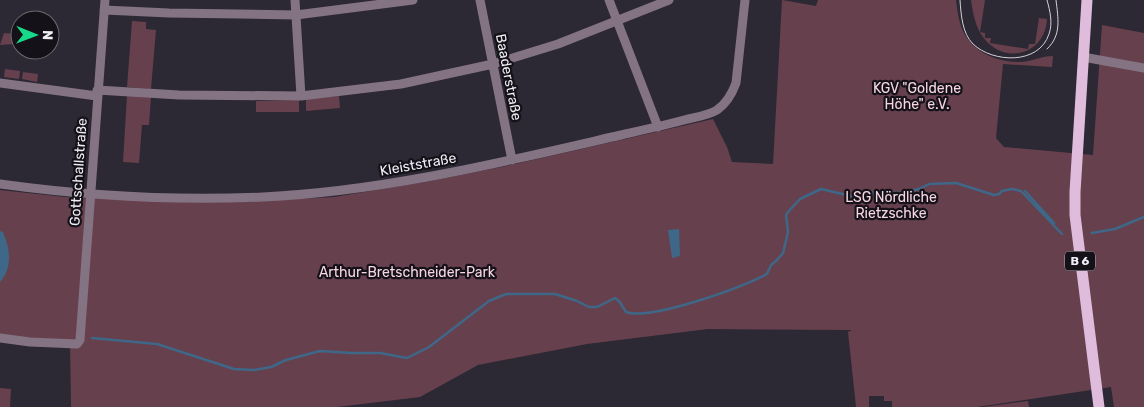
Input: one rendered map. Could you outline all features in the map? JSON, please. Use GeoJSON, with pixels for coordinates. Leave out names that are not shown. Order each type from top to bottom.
{"type":"FeatureCollection","features":[{"type":"Feature","properties":{"kind":"main road","name":"B 6"},"geometry":{"type":"LineString","coordinates":[[1087,0],[1075,215],[1099,407]]}},
{"type":"Feature","properties":{"kind":"street"},"geometry":{"type":"LineString","coordinates":[[295,0],[301,96]]}},
{"type":"Feature","properties":{"kind":"street"},"geometry":{"type":"LineString","coordinates":[[104,5],[168,13],[296,15],[413,0]]}},
{"type":"Feature","properties":{"kind":"street","name":"Baaderstraße"},"geometry":{"type":"LineString","coordinates":[[480,0],[512,160]]}},
{"type":"Feature","properties":{"kind":"street"},"geometry":{"type":"LineString","coordinates":[[609,0],[658,127]]}},
{"type":"Feature","properties":{"kind":"street"},"geometry":{"type":"LineString","coordinates":[[0,83],[97,93],[301,96],[401,84],[493,64],[558,44],[669,0]]}},
{"type":"Feature","properties":{"kind":"street","name":"Kleiststraße"},"geometry":{"type":"LineString","coordinates":[[0,184],[90,194],[158,197],[262,197],[308,194],[401,182],[512,160],[658,127],[716,111],[732,94],[736,82],[745,0]]}},
{"type":"Feature","properties":{"kind":"street","name":"Gottschallstraße"},"geometry":{"type":"LineString","coordinates":[[0,338],[30,342],[76,344],[80,340],[104,5]]}},
{"type":"Feature","properties":{"kind":"street"},"geometry":{"type":"LineString","coordinates":[[1083,57],[1144,68]]}},
{"type":"Feature","properties":{"kind":"green space","name":"LSG Nördliche Rietzschke"},"geometry":{"type":"Polygon","coordinates":[[[782,0],[816,6],[818,0],[956,0],[959,20],[964,33],[976,48],[984,53],[1012,62],[1053,56],[1052,67],[1003,64],[996,138],[1004,147],[1093,155],[1102,25],[1144,33],[1144,407],[1114,407],[1111,387],[977,407],[892,407],[892,401],[884,401],[884,396],[869,396],[869,407],[856,407],[848,332],[852,330],[708,329],[587,344],[478,365],[420,397],[337,407],[71,407],[70,341],[0,335],[0,190],[74,198],[240,202],[334,197],[431,181],[511,165],[713,119],[732,162],[773,164],[782,0]]]}},
{"type":"Feature","properties":{"kind":"green space"},"geometry":{"type":"Polygon","coordinates":[[[971,0],[985,0],[980,32],[985,33],[985,38],[991,38],[990,43],[1028,49],[1029,44],[1035,44],[1039,18],[1047,19],[1044,32],[1039,41],[1031,48],[1022,52],[1001,51],[991,46],[980,33],[971,0]]]}},
{"type":"Feature","properties":{"kind":"green space"},"geometry":{"type":"Polygon","coordinates":[[[132,21],[146,22],[146,29],[156,30],[151,89],[127,87],[132,21]]]}},
{"type":"Feature","properties":{"kind":"green space"},"geometry":{"type":"Polygon","coordinates":[[[4,33],[10,34],[10,44],[0,45],[4,33]]]}},
{"type":"Feature","properties":{"kind":"green space"},"geometry":{"type":"Polygon","coordinates":[[[5,69],[20,71],[19,79],[4,77],[5,69]]]}},
{"type":"Feature","properties":{"kind":"green space"},"geometry":{"type":"Polygon","coordinates":[[[23,72],[38,74],[37,82],[22,79],[23,72]]]}},
{"type":"Feature","properties":{"kind":"green space"},"geometry":{"type":"Polygon","coordinates":[[[127,95],[151,97],[149,125],[142,125],[139,163],[123,162],[127,95]]]}},
{"type":"Feature","properties":{"kind":"green space"},"geometry":{"type":"Polygon","coordinates":[[[339,96],[340,108],[306,111],[306,99],[339,96]]]}},
{"type":"Feature","properties":{"kind":"green space"},"geometry":{"type":"Polygon","coordinates":[[[299,100],[299,112],[256,112],[256,101],[299,100]]]}},
{"type":"Feature","properties":{"kind":"green space"},"geometry":{"type":"Polygon","coordinates":[[[0,388],[11,389],[10,407],[0,407],[0,388]]]}},
{"type":"Feature","properties":{"kind":"green space"},"geometry":{"type":"Polygon","coordinates":[[[1028,401],[1029,407],[983,407],[1028,401]]]}},
{"type":"Feature","properties":{"kind":"water"},"geometry":{"type":"Polygon","coordinates":[[[679,229],[680,256],[672,258],[668,230],[679,229]]]}},
{"type":"Feature","properties":{"kind":"water"},"geometry":{"type":"Polygon","coordinates":[[[0,231],[3,232],[9,251],[9,264],[0,282],[0,231]]]}},
{"type":"Feature","properties":{"kind":"waterway"},"geometry":{"type":"LineString","coordinates":[[92,338],[157,344],[234,369],[254,370],[271,367],[286,360],[320,351],[380,353],[407,358],[429,347],[489,301],[506,294],[555,294],[589,307],[597,307],[615,298],[626,312],[655,312],[718,294],[767,274],[771,265],[783,253],[788,232],[786,215],[800,199],[821,189],[851,196],[875,192],[902,193],[919,189],[929,184],[956,183],[994,195],[1012,189],[1021,191],[1062,234]]}},
{"type":"Feature","properties":{"kind":"waterway"},"geometry":{"type":"LineString","coordinates":[[1025,191],[1054,223]]}},
{"type":"Feature","properties":{"kind":"waterway"},"geometry":{"type":"LineString","coordinates":[[1092,233],[1115,229],[1144,217]]}},
{"type":"Feature","properties":{"kind":"tram line"},"geometry":{"type":"LineString","coordinates":[[960,0],[964,29],[969,40],[992,55],[1015,58],[1026,56],[1044,44],[1051,26],[1047,0]]}},
{"type":"Feature","properties":{"kind":"tram line"},"geometry":{"type":"LineString","coordinates":[[1047,49],[1052,44],[1057,32],[1056,0]]}},
{"type":"Feature","properties":{"kind":"park label","name":"KGV \"Goldene Höhe\" e.V."},"geometry":{"type":"Point","coordinates":[917,96]}},
{"type":"Feature","properties":{"kind":"park label","name":"Arthur-Bretschneider-Park"},"geometry":{"type":"Point","coordinates":[407,272]}}]}
